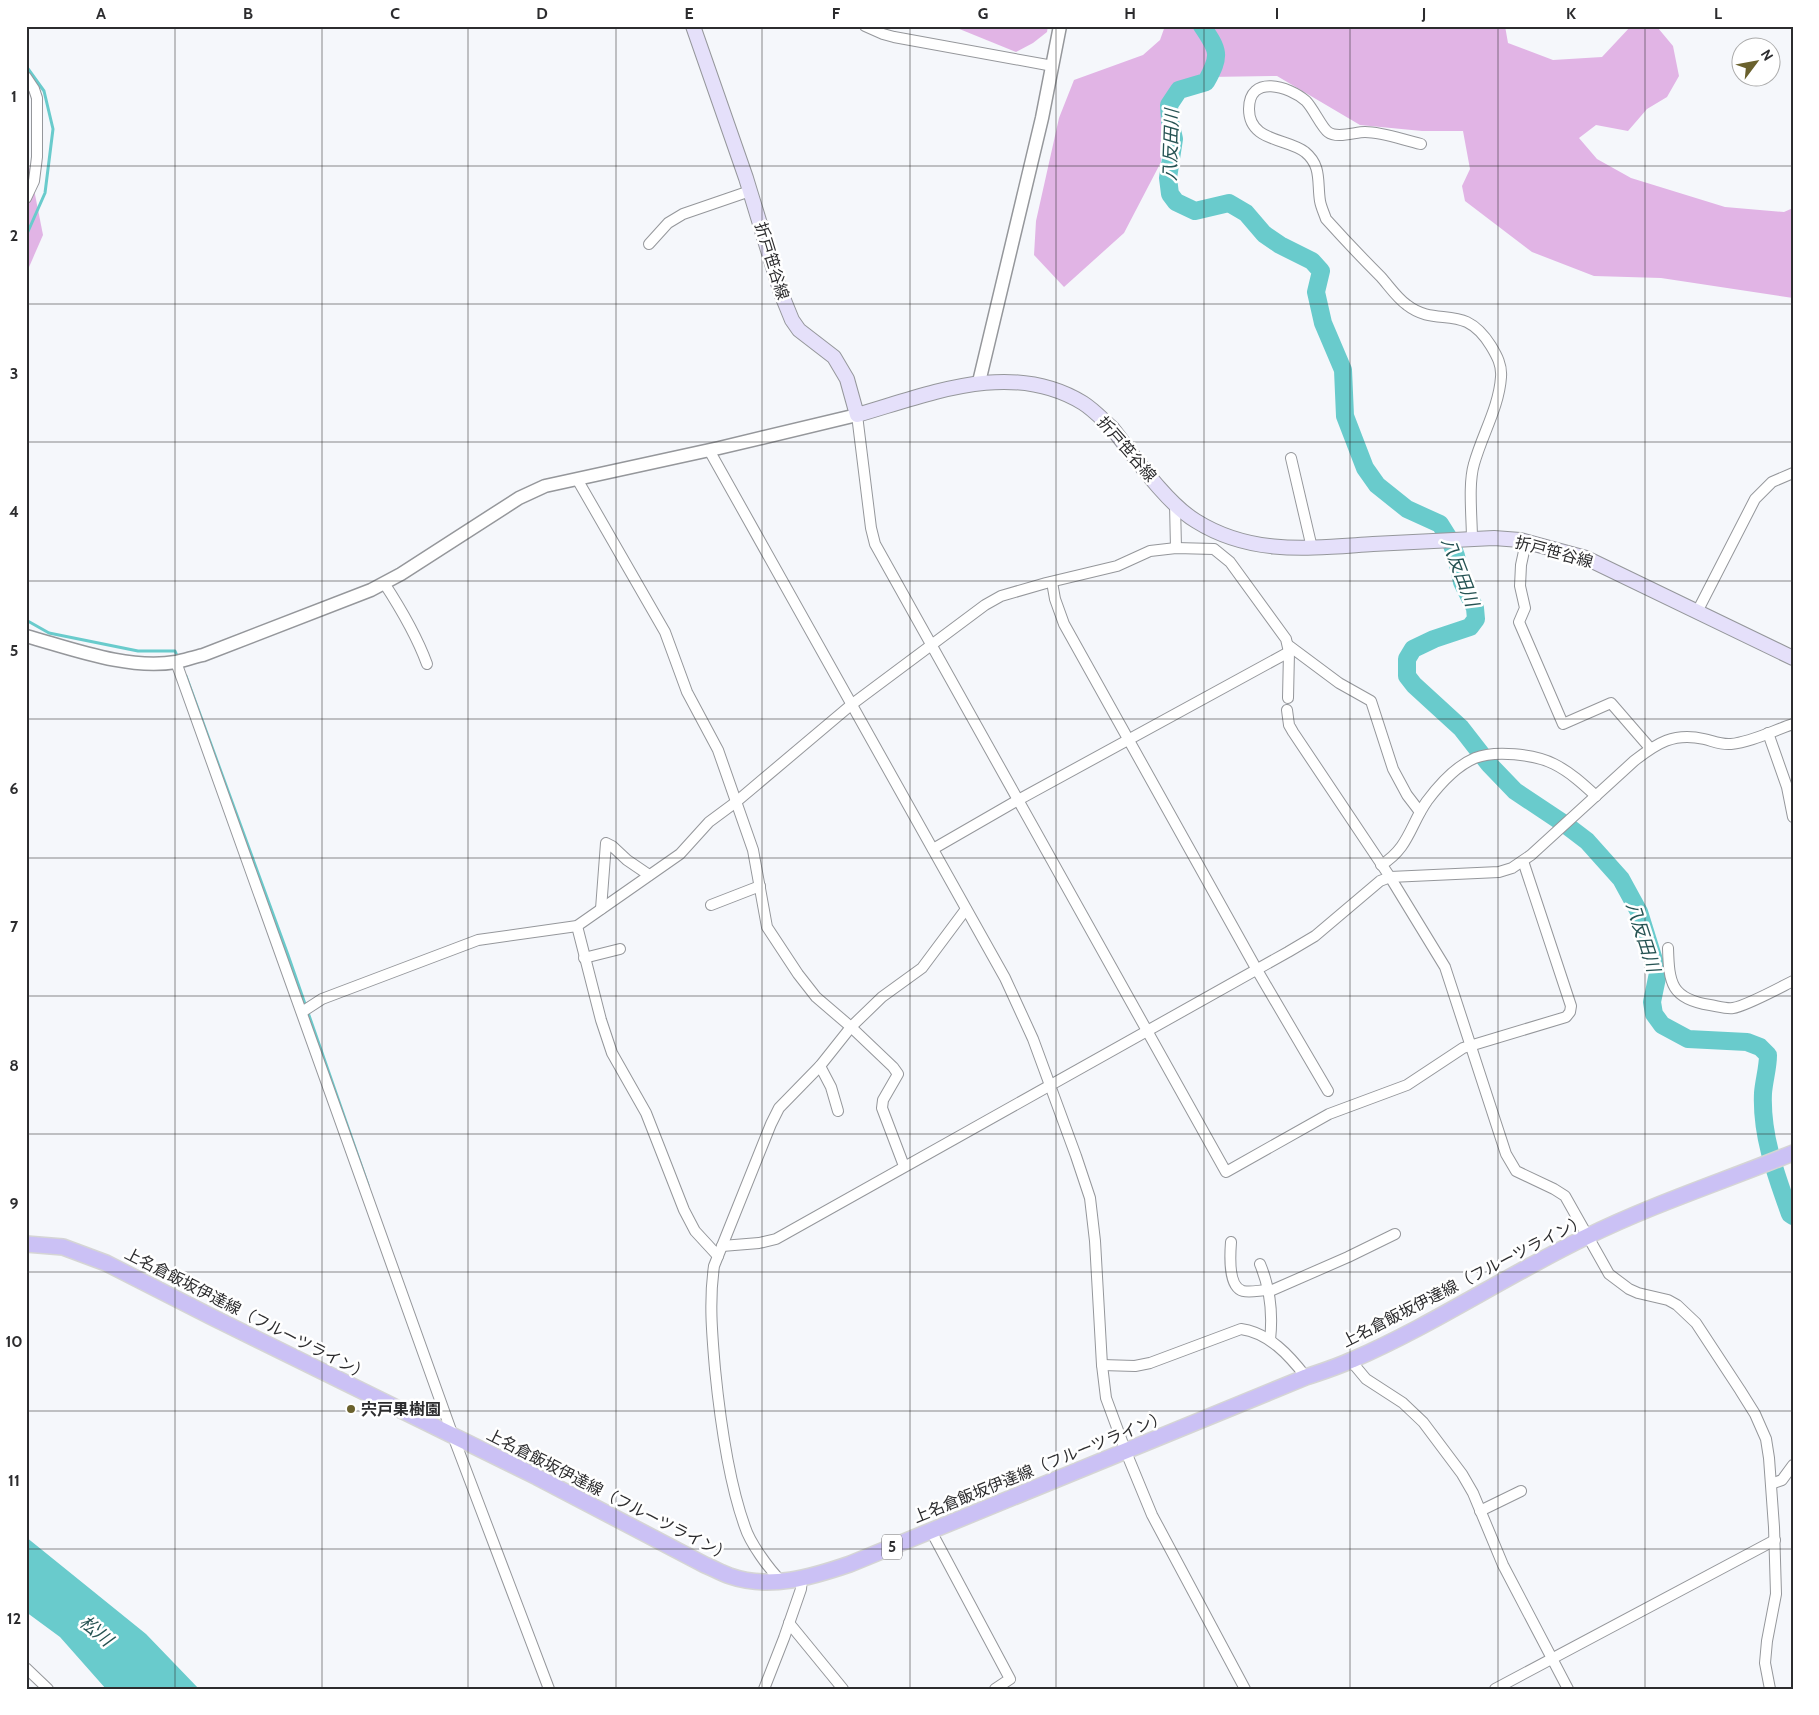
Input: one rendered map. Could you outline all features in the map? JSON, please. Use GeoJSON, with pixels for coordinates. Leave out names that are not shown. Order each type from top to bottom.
{"type":"FeatureCollection","features":[{"type":"Feature","properties":{"kind":"main road","name":"折戸笹谷線"},"geometry":{"type":"LineString","coordinates":[[693,26],[750,191],[781,293],[792,320],[798,330],[834,357],[847,379],[857,415],[960,385],[992,381],[1039,386],[1083,403],[1112,428],[1175,504],[1195,520],[1226,536],[1265,546],[1283,548],[1494,538],[1526,542],[1586,558],[1793,658]]}},
{"type":"Feature","properties":{"kind":"main road","name":"上名倉飯坂伊達線（フルーツライン）"},"geometry":{"type":"LineString","coordinates":[[26,1244],[63,1247],[106,1263],[220,1322],[537,1477],[730,1576],[749,1581],[781,1581],[802,1579],[850,1564],[1306,1377],[1351,1361],[1396,1339],[1587,1236],[1671,1200],[1793,1153]]}},
{"type":"Feature","properties":{"kind":"street"},"geometry":{"type":"LineString","coordinates":[[865,26],[894,37],[1053,66]]}},
{"type":"Feature","properties":{"kind":"street"},"geometry":{"type":"LineString","coordinates":[[979,382],[1053,66],[1060,26]]}},
{"type":"Feature","properties":{"kind":"street"},"geometry":{"type":"LineString","coordinates":[[26,77],[34,89],[37,98],[37,157],[34,181],[26,198]]}},
{"type":"Feature","properties":{"kind":"street"},"geometry":{"type":"LineString","coordinates":[[1421,144],[1366,132],[1336,135],[1327,132],[1306,101],[1289,90],[1278,87],[1263,86],[1256,90],[1249,109],[1251,121],[1257,130],[1274,140],[1296,146],[1306,154],[1318,170],[1320,202],[1326,219],[1406,305],[1424,315],[1439,315],[1462,319],[1473,324],[1484,335],[1496,354],[1501,366],[1497,398],[1473,467],[1472,540]]}},
{"type":"Feature","properties":{"kind":"street"},"geometry":{"type":"LineString","coordinates":[[649,244],[668,223],[683,214],[750,191]]}},
{"type":"Feature","properties":{"kind":"street"},"geometry":{"type":"LineString","coordinates":[[26,636],[110,659],[150,663],[176,662],[202,655],[371,590],[402,574],[518,498],[545,486],[857,415],[871,528],[875,544],[1226,1172],[1329,1114],[1407,1085],[1452,1055],[1471,1045],[1561,1019],[1570,1012],[1571,1006],[1523,861]]}},
{"type":"Feature","properties":{"kind":"street"},"geometry":{"type":"LineString","coordinates":[[709,450],[1005,978],[1032,1039],[1090,1198],[1095,1241],[1102,1365],[1106,1398],[1152,1515],[1245,1689]]}},
{"type":"Feature","properties":{"kind":"street"},"geometry":{"type":"LineString","coordinates":[[1292,458],[1312,548]]}},
{"type":"Feature","properties":{"kind":"street"},"geometry":{"type":"LineString","coordinates":[[1698,612],[1755,499],[1772,482],[1793,473]]}},
{"type":"Feature","properties":{"kind":"street"},"geometry":{"type":"LineString","coordinates":[[577,479],[665,632],[687,692],[718,750],[753,850],[767,927],[798,974],[816,997],[851,1027],[898,1074],[883,1100],[882,1108],[904,1166]]}},
{"type":"Feature","properties":{"kind":"street"},"geometry":{"type":"LineString","coordinates":[[1175,504],[1176,548]]}},
{"type":"Feature","properties":{"kind":"street"},"geometry":{"type":"LineString","coordinates":[[1214,549],[1226,536]]}},
{"type":"Feature","properties":{"kind":"street"},"geometry":{"type":"LineString","coordinates":[[1526,542],[1521,565],[1520,586],[1525,608],[1519,622],[1563,724],[1611,703],[1650,748]]}},
{"type":"Feature","properties":{"kind":"street"},"geometry":{"type":"LineString","coordinates":[[302,1012],[322,999],[478,940],[577,926],[680,854],[710,822],[851,705],[985,605],[1001,596],[1117,566],[1150,551],[1176,548],[1214,549],[1230,562],[1286,640],[1288,648],[1288,698]]}},
{"type":"Feature","properties":{"kind":"street"},"geometry":{"type":"LineString","coordinates":[[1052,582],[1055,599],[1064,624],[1257,970],[1328,1091]]}},
{"type":"Feature","properties":{"kind":"street"},"geometry":{"type":"LineString","coordinates":[[384,583],[407,619],[428,664]]}},
{"type":"Feature","properties":{"kind":"street"},"geometry":{"type":"LineString","coordinates":[[933,850],[1288,648]]}},
{"type":"Feature","properties":{"kind":"street"},"geometry":{"type":"LineString","coordinates":[[1288,648],[1339,683],[1370,701],[1393,769],[1407,795],[1420,812]]}},
{"type":"Feature","properties":{"kind":"street"},"geometry":{"type":"LineString","coordinates":[[176,662],[453,1436],[549,1689]]}},
{"type":"Feature","properties":{"kind":"street"},"geometry":{"type":"LineString","coordinates":[[1287,710],[1289,725],[1390,877],[1445,967],[1512,1168],[1520,1174],[1540,1182],[1565,1196],[1609,1274],[1620,1284],[1638,1293],[1668,1300],[1682,1309],[1696,1323],[1740,1390],[1762,1430],[1768,1448],[1775,1540],[1776,1594],[1765,1663],[1770,1689]]}},
{"type":"Feature","properties":{"kind":"street"},"geometry":{"type":"LineString","coordinates":[[722,1246],[773,1240],[1315,936],[1380,881],[1390,877],[1499,872],[1512,868],[1523,861],[1566,824],[1650,748],[1675,737],[1689,737],[1728,745],[1744,742],[1793,724]]}},
{"type":"Feature","properties":{"kind":"street"},"geometry":{"type":"LineString","coordinates":[[1768,733],[1787,787],[1793,817]]}},
{"type":"Feature","properties":{"kind":"street"},"geometry":{"type":"LineString","coordinates":[[1381,864],[1396,854],[1405,843],[1420,812],[1448,777],[1476,758],[1490,755],[1540,758],[1555,764],[1577,778],[1596,796]]}},
{"type":"Feature","properties":{"kind":"street"},"geometry":{"type":"LineString","coordinates":[[601,909],[606,843],[649,875]]}},
{"type":"Feature","properties":{"kind":"street"},"geometry":{"type":"LineString","coordinates":[[711,905],[760,886]]}},
{"type":"Feature","properties":{"kind":"street"},"geometry":{"type":"LineString","coordinates":[[781,1581],[754,1545],[745,1529],[734,1484],[721,1422],[710,1298],[714,1266],[774,1116],[779,1108],[820,1066],[851,1027],[882,996],[922,968],[966,909]]}},
{"type":"Feature","properties":{"kind":"street"},"geometry":{"type":"LineString","coordinates":[[577,926],[601,1020],[612,1052],[646,1113],[684,1210],[695,1230],[718,1256]]}},
{"type":"Feature","properties":{"kind":"street"},"geometry":{"type":"LineString","coordinates":[[1668,948],[1669,970],[1673,984],[1680,994],[1692,1002],[1732,1008],[1793,982]]}},
{"type":"Feature","properties":{"kind":"street"},"geometry":{"type":"LineString","coordinates":[[584,958],[620,949]]}},
{"type":"Feature","properties":{"kind":"street"},"geometry":{"type":"LineString","coordinates":[[820,1066],[831,1087],[838,1110]]}},
{"type":"Feature","properties":{"kind":"street"},"geometry":{"type":"LineString","coordinates":[[1231,1242],[1232,1279],[1238,1288],[1246,1291],[1268,1291],[1348,1257],[1394,1234]]}},
{"type":"Feature","properties":{"kind":"street"},"geometry":{"type":"LineString","coordinates":[[1260,1264],[1268,1282],[1272,1321],[1270,1340]]}},
{"type":"Feature","properties":{"kind":"street"},"geometry":{"type":"LineString","coordinates":[[1102,1365],[1134,1366],[1150,1363],[1241,1329],[1252,1331],[1270,1340],[1292,1359],[1306,1377]]}},
{"type":"Feature","properties":{"kind":"street"},"geometry":{"type":"LineString","coordinates":[[1351,1361],[1366,1379],[1403,1403],[1423,1422],[1462,1474],[1473,1493],[1503,1565],[1568,1689]]}},
{"type":"Feature","properties":{"kind":"street"},"geometry":{"type":"LineString","coordinates":[[1771,1484],[1782,1480],[1793,1465]]}},
{"type":"Feature","properties":{"kind":"street"},"geometry":{"type":"LineString","coordinates":[[1480,1511],[1521,1491]]}},
{"type":"Feature","properties":{"kind":"street"},"geometry":{"type":"LineString","coordinates":[[931,1531],[1010,1678],[995,1689]]}},
{"type":"Feature","properties":{"kind":"street"},"geometry":{"type":"LineString","coordinates":[[1495,1689],[1775,1540]]}},
{"type":"Feature","properties":{"kind":"street"},"geometry":{"type":"LineString","coordinates":[[764,1689],[801,1589],[802,1579]]}},
{"type":"Feature","properties":{"kind":"street"},"geometry":{"type":"LineString","coordinates":[[789,1623],[843,1689]]}},
{"type":"Feature","properties":{"kind":"street"},"geometry":{"type":"LineString","coordinates":[[26,1668],[48,1689]]}},
{"type":"Feature","properties":{"kind":"shaded area"},"geometry":{"type":"Polygon","coordinates":[[[952,26],[1048,26],[1047,32],[1033,43],[1016,52],[952,26]]]}},
{"type":"Feature","properties":{"kind":"shaded area"},"geometry":{"type":"Polygon","coordinates":[[[1165,26],[1505,26],[1508,43],[1553,60],[1602,57],[1631,26],[1658,28],[1673,46],[1679,76],[1667,97],[1647,109],[1628,131],[1596,125],[1579,138],[1597,159],[1631,178],[1725,207],[1784,212],[1793,208],[1793,298],[1661,278],[1594,276],[1532,252],[1465,201],[1462,186],[1470,169],[1463,131],[1422,131],[1360,125],[1277,76],[1209,77],[1165,100],[1161,162],[1124,233],[1064,287],[1034,255],[1036,221],[1059,118],[1074,80],[1143,55],[1160,40],[1165,26]]]}},
{"type":"Feature","properties":{"kind":"shaded area"},"geometry":{"type":"Polygon","coordinates":[[[26,160],[30,169],[43,235],[26,274],[26,160]]]}},
{"type":"Feature","properties":{"kind":"water","name":"松川"},"geometry":{"type":"Polygon","coordinates":[[[26,1537],[146,1634],[199,1689],[106,1689],[60,1637],[26,1612],[26,1537]]]}},
{"type":"Feature","properties":{"kind":"waterway","name":"八反田川"},"geometry":{"type":"LineString","coordinates":[[1202,26],[1215,48],[1216,59],[1206,82],[1179,90],[1169,105],[1174,139],[1168,178],[1170,194],[1176,202],[1195,211],[1229,203],[1246,213],[1264,234],[1280,245],[1312,261],[1321,271],[1316,292],[1323,323],[1343,370],[1345,416],[1365,468],[1377,485],[1407,509],[1440,524],[1450,540],[1462,582],[1475,608],[1476,619],[1470,627],[1434,639],[1413,649],[1407,659],[1407,676],[1414,685],[1461,728],[1489,764],[1515,791],[1587,841],[1621,879],[1639,912],[1658,973],[1652,1002],[1654,1014],[1662,1025],[1688,1039],[1747,1042],[1760,1047],[1768,1055],[1763,1093],[1764,1124],[1770,1155],[1790,1214],[1793,1216]]}},
{"type":"Feature","properties":{"kind":"waterway"},"geometry":{"type":"LineString","coordinates":[[26,66],[44,91],[53,129],[45,193],[26,236]]}},
{"type":"Feature","properties":{"kind":"waterway"},"geometry":{"type":"LineString","coordinates":[[26,620],[49,633],[138,651],[175,651],[178,658]]}},
{"type":"Feature","properties":{"kind":"waterway"},"geometry":{"type":"LineString","coordinates":[[186,676],[288,955],[368,1185]]}},
{"type":"Feature","properties":{"kind":"place","name":"宍戸果樹園"},"geometry":{"type":"Point","coordinates":[351,1409]}}]}
